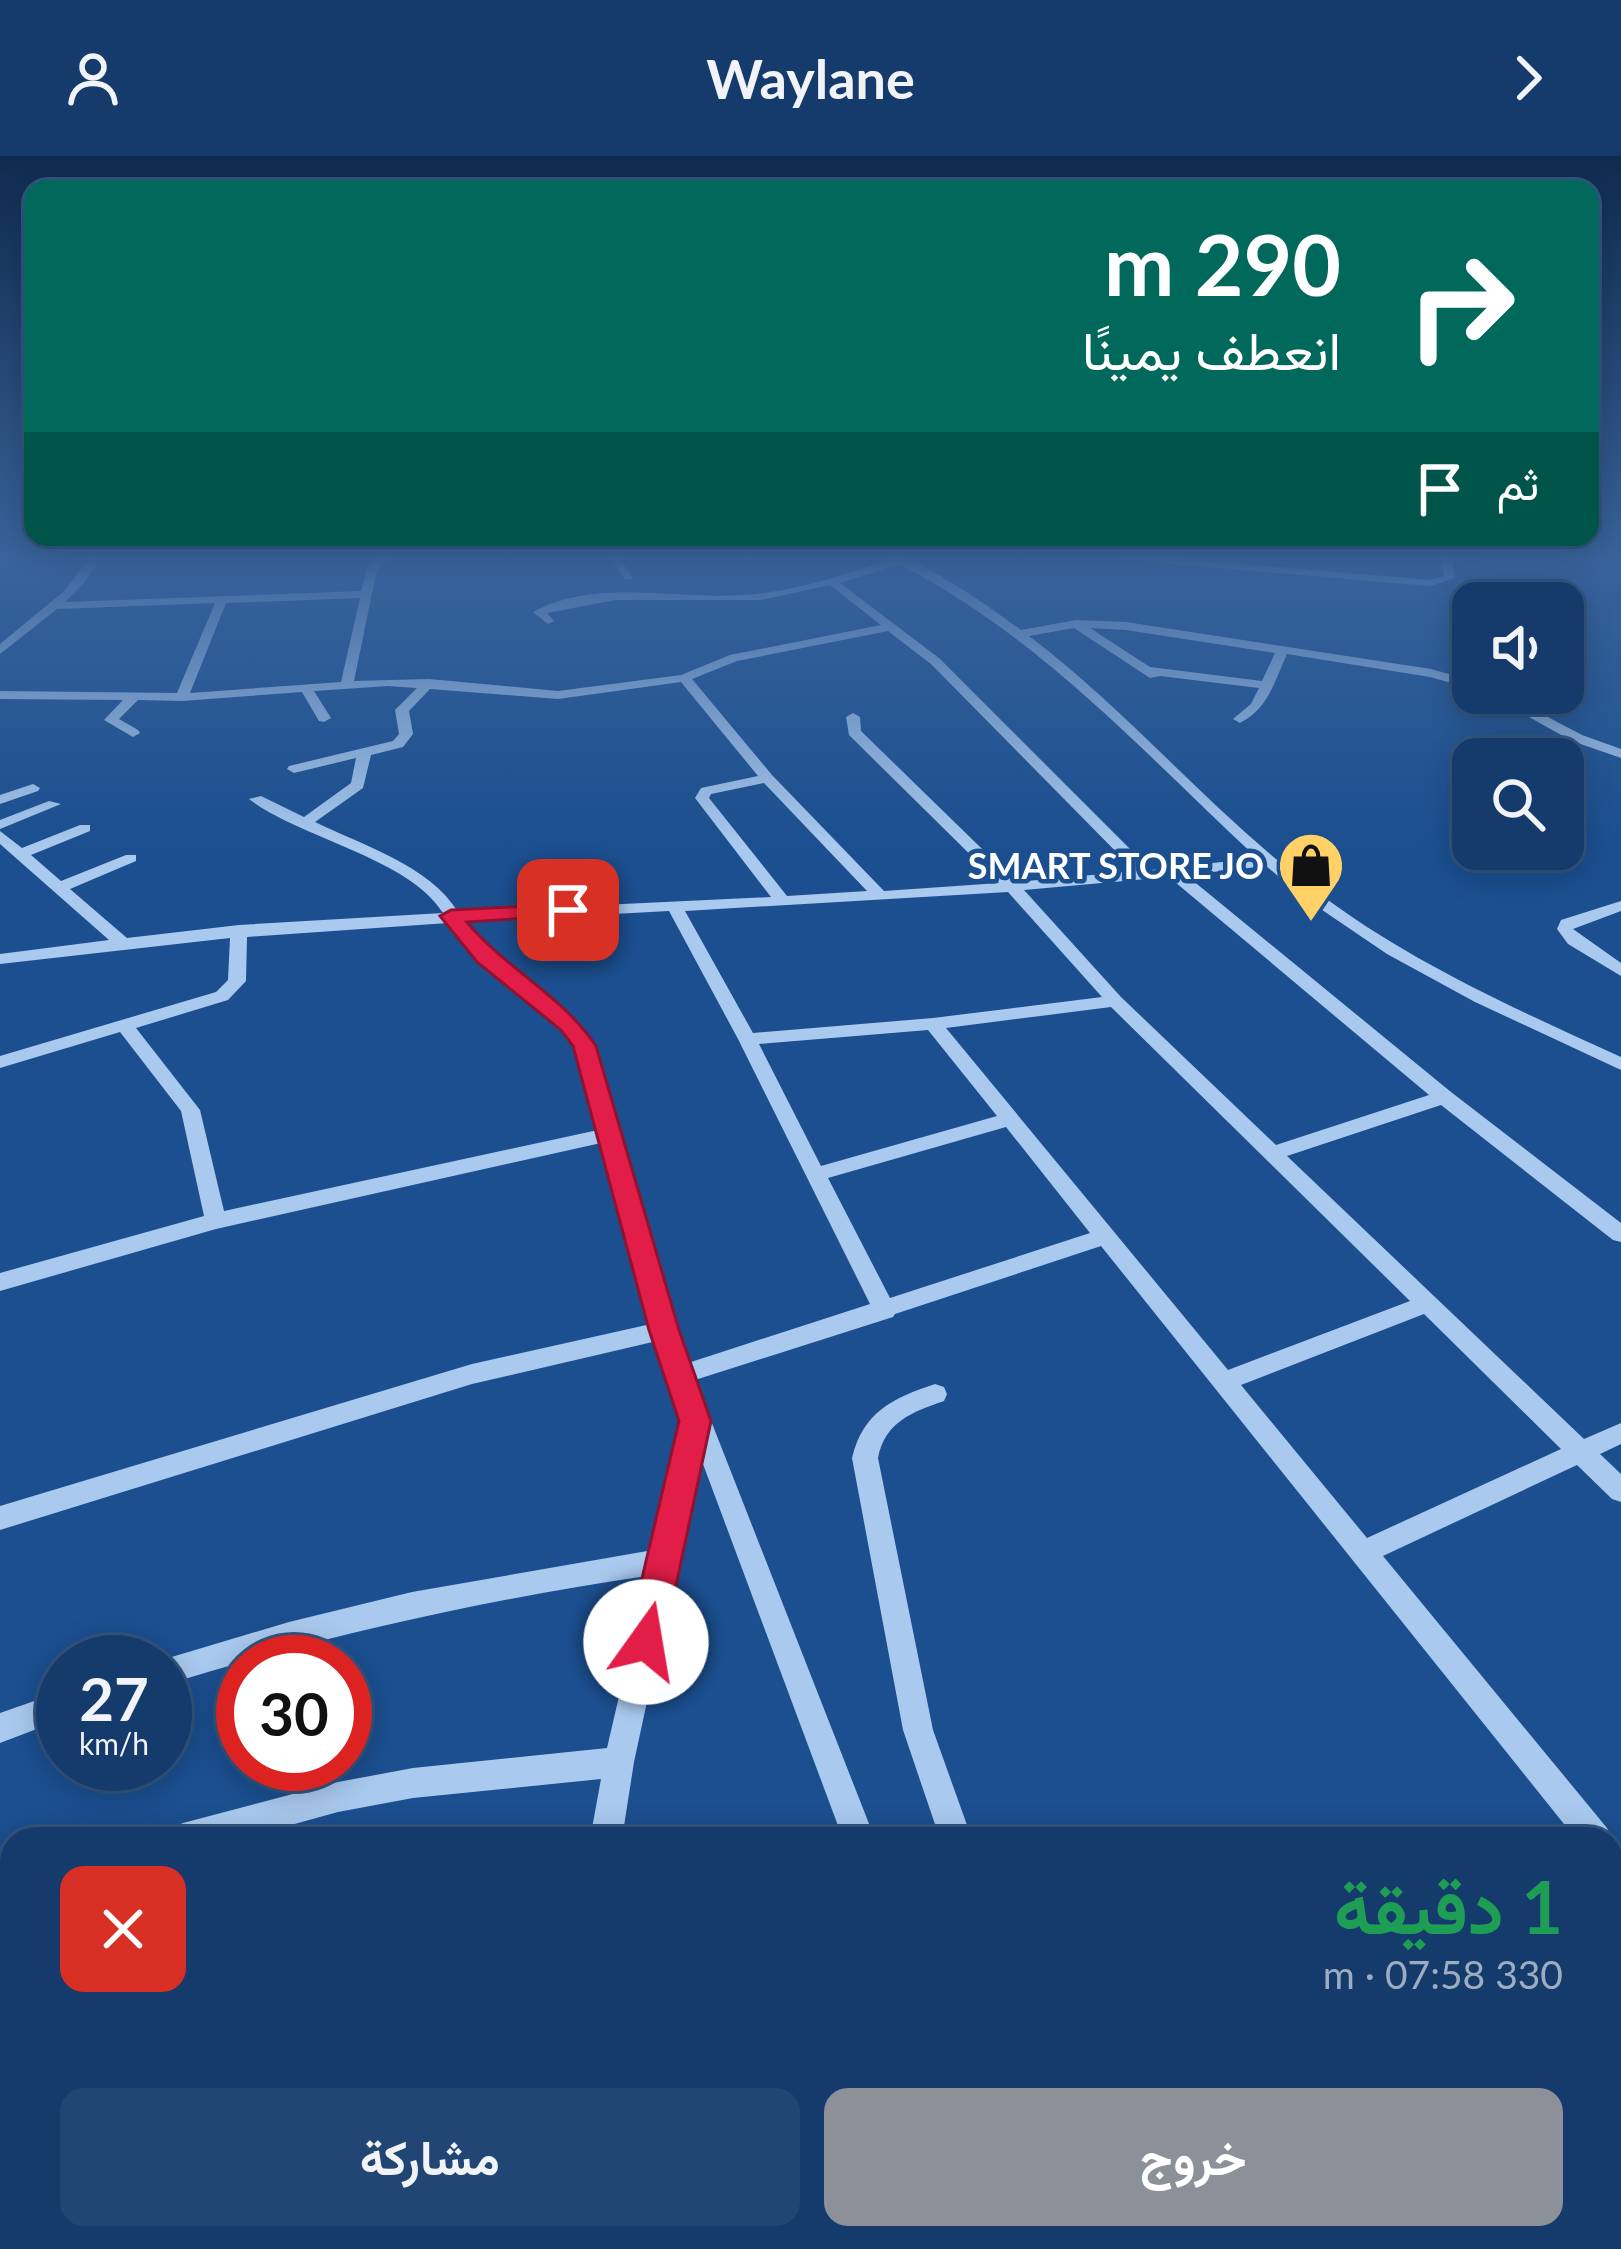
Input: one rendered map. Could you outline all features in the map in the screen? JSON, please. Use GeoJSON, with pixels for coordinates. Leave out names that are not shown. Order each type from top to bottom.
{"type":"FeatureCollection","features":[{"type":"Feature","properties":{"kind":"street"},"geometry":{"type":"LineString","coordinates":[[182,697],[201,652]]}},
{"type":"Feature","properties":{"kind":"street"},"geometry":{"type":"LineString","coordinates":[[347,684],[355,652]]}},
{"type":"Feature","properties":{"kind":"street"},"geometry":{"type":"LineString","coordinates":[[0,695],[182,697],[347,684],[429,683],[524,696],[684,678],[734,658],[765,652]]}},
{"type":"Feature","properties":{"kind":"street"},"geometry":{"type":"LineString","coordinates":[[922,652],[973,696],[1148,875]]}},
{"type":"Feature","properties":{"kind":"street"},"geometry":{"type":"LineString","coordinates":[[1040,652],[1132,730],[1269,861],[1347,924],[1407,963],[1621,1064]]}},
{"type":"Feature","properties":{"kind":"street"},"geometry":{"type":"LineString","coordinates":[[1118,652],[1164,682]]}},
{"type":"Feature","properties":{"kind":"street"},"geometry":{"type":"LineString","coordinates":[[1240,719],[1254,710],[1269,686],[1282,652]]}},
{"type":"Feature","properties":{"kind":"street"},"geometry":{"type":"LineString","coordinates":[[1287,652],[1452,679]]}},
{"type":"Feature","properties":{"kind":"street"},"geometry":{"type":"LineString","coordinates":[[1146,670],[1269,686]]}},
{"type":"Feature","properties":{"kind":"street"},"geometry":{"type":"LineString","coordinates":[[684,678],[767,778],[878,894]]}},
{"type":"Feature","properties":{"kind":"street"},"geometry":{"type":"LineString","coordinates":[[294,770],[403,741],[402,710],[429,683]]}},
{"type":"Feature","properties":{"kind":"street"},"geometry":{"type":"LineString","coordinates":[[307,689],[324,718]]}},
{"type":"Feature","properties":{"kind":"street"},"geometry":{"type":"LineString","coordinates":[[133,733],[113,723],[111,716],[134,697]]}},
{"type":"Feature","properties":{"kind":"street"},"geometry":{"type":"LineString","coordinates":[[1532,714],[1621,754]]}},
{"type":"Feature","properties":{"kind":"street"},"geometry":{"type":"LineString","coordinates":[[853,717],[854,732],[1011,886],[1115,1001],[1621,1491]]}},
{"type":"Feature","properties":{"kind":"street"},"geometry":{"type":"LineString","coordinates":[[306,822],[358,785],[364,754]]}},
{"type":"Feature","properties":{"kind":"street"},"geometry":{"type":"LineString","coordinates":[[767,778],[706,791],[702,798],[783,901]]}},
{"type":"Feature","properties":{"kind":"street"},"geometry":{"type":"LineString","coordinates":[[0,800],[33,788]]}},
{"type":"Feature","properties":{"kind":"street"},"geometry":{"type":"LineString","coordinates":[[256,799],[417,878],[442,899],[484,957],[578,1036],[695,1421],[854,1827]]}},
{"type":"Feature","properties":{"kind":"street"},"geometry":{"type":"LineString","coordinates":[[0,824],[54,804]]}},
{"type":"Feature","properties":{"kind":"street"},"geometry":{"type":"LineString","coordinates":[[20,854],[85,828]]}},
{"type":"Feature","properties":{"kind":"street"},"geometry":{"type":"LineString","coordinates":[[0,836],[121,942]]}},
{"type":"Feature","properties":{"kind":"street"},"geometry":{"type":"LineString","coordinates":[[59,889],[131,858]]}},
{"type":"Feature","properties":{"kind":"street"},"geometry":{"type":"LineString","coordinates":[[0,959],[238,930],[1011,886],[1269,861]]}},
{"type":"Feature","properties":{"kind":"street"},"geometry":{"type":"LineString","coordinates":[[1174,873],[1444,1097],[1621,1234]]}},
{"type":"Feature","properties":{"kind":"street"},"geometry":{"type":"LineString","coordinates":[[673,904],[885,1311]]}},
{"type":"Feature","properties":{"kind":"street"},"geometry":{"type":"LineString","coordinates":[[1621,906],[1567,922],[1564,929],[1621,971]]}},
{"type":"Feature","properties":{"kind":"street"},"geometry":{"type":"LineString","coordinates":[[0,1062],[203,1004],[229,991],[238,976],[238,930]]}},
{"type":"Feature","properties":{"kind":"street"},"geometry":{"type":"LineString","coordinates":[[747,1039],[933,1024],[1115,1001]]}},
{"type":"Feature","properties":{"kind":"street"},"geometry":{"type":"LineString","coordinates":[[933,1024],[1586,1827]]}},
{"type":"Feature","properties":{"kind":"street"},"geometry":{"type":"LineString","coordinates":[[125,1026],[190,1110],[216,1220]]}},
{"type":"Feature","properties":{"kind":"street"},"geometry":{"type":"LineString","coordinates":[[1271,1154],[1444,1097]]}},
{"type":"Feature","properties":{"kind":"street"},"geometry":{"type":"LineString","coordinates":[[814,1175],[1009,1119]]}},
{"type":"Feature","properties":{"kind":"street"},"geometry":{"type":"LineString","coordinates":[[0,1282],[216,1220],[610,1134]]}},
{"type":"Feature","properties":{"kind":"street"},"geometry":{"type":"LineString","coordinates":[[681,1375],[1102,1237]]}},
{"type":"Feature","properties":{"kind":"street"},"geometry":{"type":"LineString","coordinates":[[1225,1381],[1429,1303]]}},
{"type":"Feature","properties":{"kind":"street"},"geometry":{"type":"LineString","coordinates":[[0,1518],[472,1374],[664,1330]]}},
{"type":"Feature","properties":{"kind":"street"},"geometry":{"type":"LineString","coordinates":[[935,1394],[887,1414],[867,1441],[865,1458],[914,1713],[951,1827]]}},
{"type":"Feature","properties":{"kind":"street"},"geometry":{"type":"LineString","coordinates":[[608,1827],[695,1421]]}},
{"type":"Feature","properties":{"kind":"street"},"geometry":{"type":"LineString","coordinates":[[1364,1552],[1621,1433]]}},
{"type":"Feature","properties":{"kind":"street"},"geometry":{"type":"LineString","coordinates":[[192,1663],[364,1613],[514,1581],[664,1561]]}},
{"type":"Feature","properties":{"kind":"street"},"geometry":{"type":"LineString","coordinates":[[0,1728],[36,1715]]}},
{"type":"Feature","properties":{"kind":"street"},"geometry":{"type":"LineString","coordinates":[[227,1827],[338,1797],[413,1783],[619,1762]]}},
{"type":"Feature","properties":{"kind":"place","name":"SMART STORE JO"},"geometry":{"type":"Point","coordinates":[1311,924]}},
{"type":"Feature","properties":{"kind":"route"},"geometry":{"type":"LineString","coordinates":[[568,910],[451,916],[484,957],[569,1024],[584,1046],[664,1330],[695,1421],[646,1642]]}}]}
